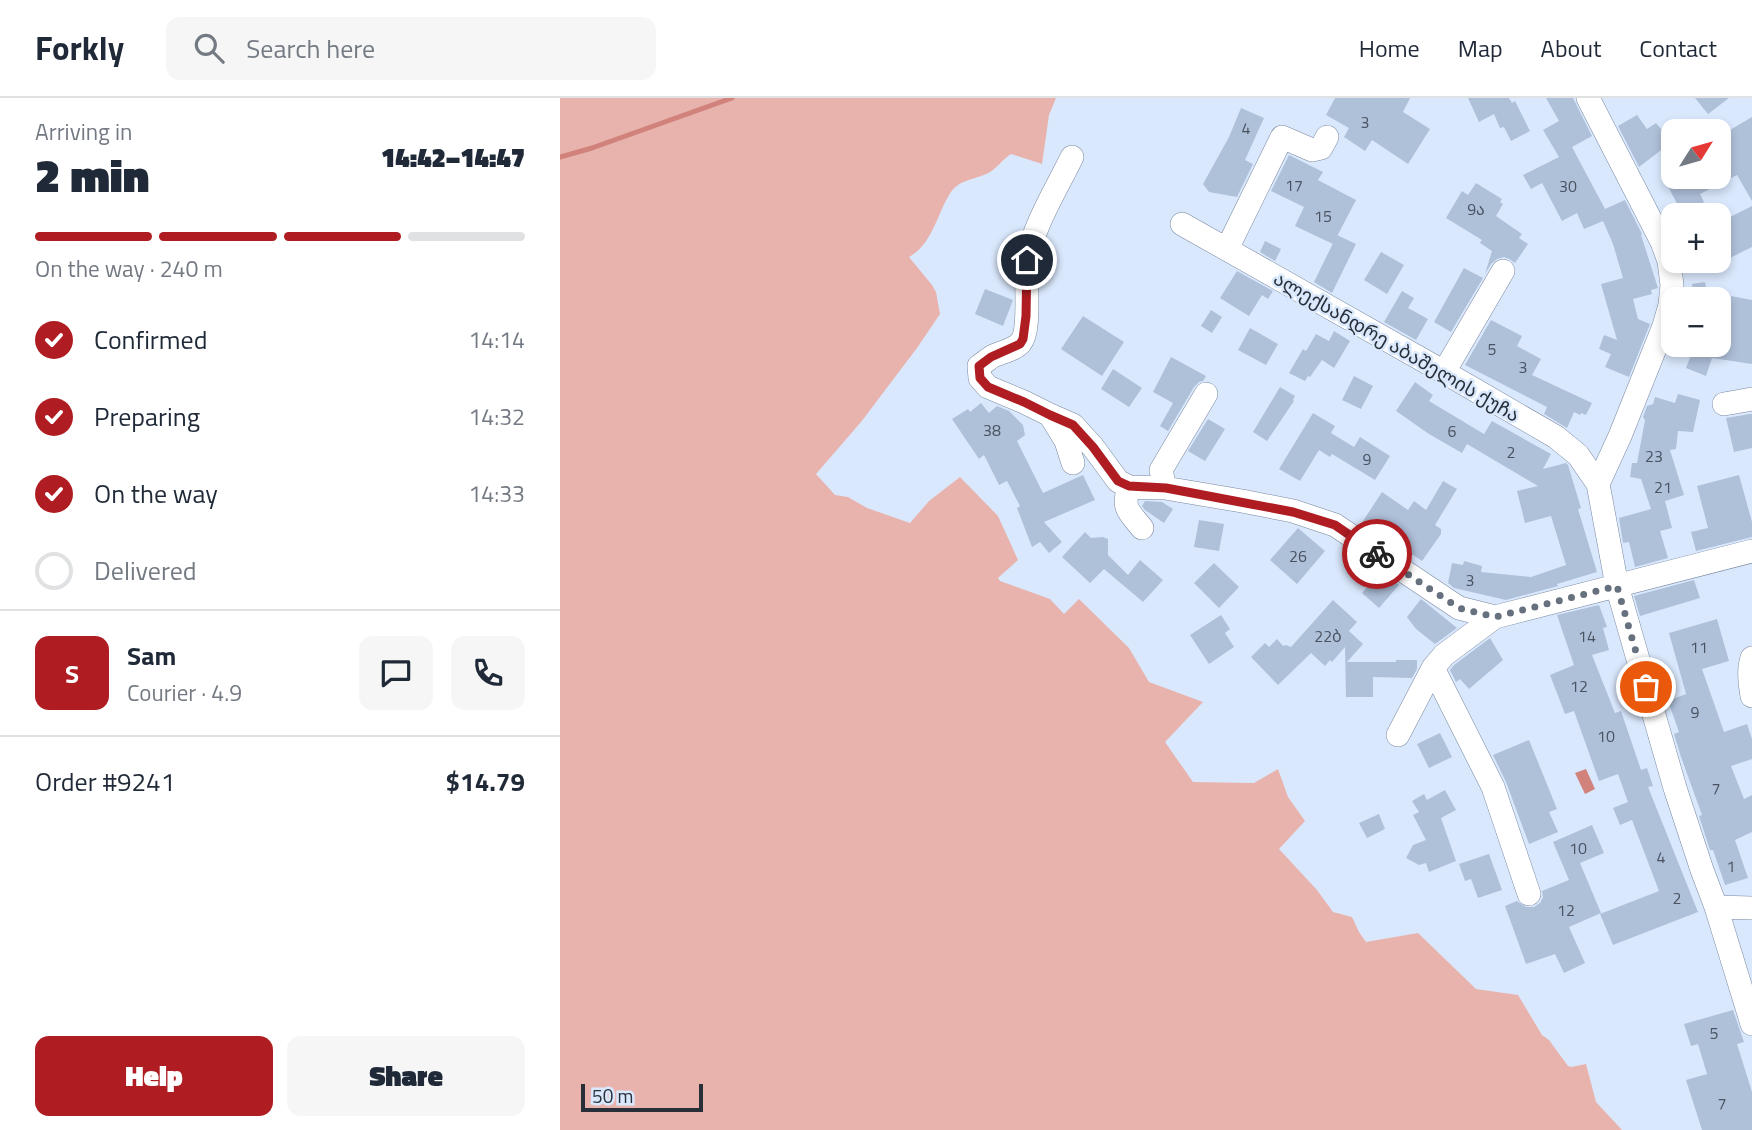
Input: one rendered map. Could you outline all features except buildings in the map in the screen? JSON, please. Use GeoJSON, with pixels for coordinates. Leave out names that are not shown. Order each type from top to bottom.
{"type":"FeatureCollection","features":[{"type":"Feature","properties":{"kind":"street"},"geometry":{"type":"LineString","coordinates":[[1588,98],[1661,242],[1669,261],[1672,285],[1664,326],[1598,484],[1617,586],[1675,788],[1752,1024]]}},
{"type":"Feature","properties":{"kind":"street"},"geometry":{"type":"LineString","coordinates":[[1227,249],[1282,137],[1311,150],[1321,148],[1327,137]]}},
{"type":"Feature","properties":{"kind":"street"},"geometry":{"type":"LineString","coordinates":[[1072,158],[1043,215],[1027,260],[1023,339],[1020,344],[991,357],[979,366],[980,378],[988,387],[1073,425],[1118,481],[1129,486],[1166,488],[1293,512],[1335,525],[1459,608],[1495,617]]}},
{"type":"Feature","properties":{"kind":"street","name":"ალექსანდრე აბაშელის ქუჩა"},"geometry":{"type":"LineString","coordinates":[[1182,224],[1556,437],[1578,455],[1598,484]]}},
{"type":"Feature","properties":{"kind":"street"},"geometry":{"type":"LineString","coordinates":[[1444,372],[1503,271]]}},
{"type":"Feature","properties":{"kind":"street"},"geometry":{"type":"LineString","coordinates":[[1166,488],[1161,470],[1206,394]]}},
{"type":"Feature","properties":{"kind":"street"},"geometry":{"type":"LineString","coordinates":[[1724,404],[1752,399]]}},
{"type":"Feature","properties":{"kind":"street"},"geometry":{"type":"LineString","coordinates":[[1050,415],[1066,441],[1073,463]]}},
{"type":"Feature","properties":{"kind":"street"},"geometry":{"type":"LineString","coordinates":[[1129,486],[1124,501],[1127,510],[1142,528]]}},
{"type":"Feature","properties":{"kind":"street"},"geometry":{"type":"LineString","coordinates":[[1398,734],[1433,668],[1444,655],[1495,617],[1752,551]]}},
{"type":"Feature","properties":{"kind":"street"},"geometry":{"type":"LineString","coordinates":[[1752,657],[1752,696]]}},
{"type":"Feature","properties":{"kind":"street"},"geometry":{"type":"LineString","coordinates":[[1433,668],[1493,787],[1529,894]]}},
{"type":"Feature","properties":{"kind":"street"},"geometry":{"type":"LineString","coordinates":[[1716,908],[1752,908]]}},
{"type":"Feature","properties":{"kind":"shaded area"},"geometry":{"type":"Polygon","coordinates":[[[560,98],[1056,98],[1049,115],[1042,164],[1011,154],[985,175],[959,184],[946,200],[924,244],[909,257],[936,292],[940,314],[861,422],[816,474],[835,495],[848,497],[867,508],[910,523],[929,501],[960,477],[998,516],[1018,560],[998,578],[1000,581],[1050,599],[1064,614],[1079,599],[1129,648],[1149,682],[1203,702],[1165,742],[1193,782],[1254,783],[1278,769],[1288,797],[1305,821],[1279,849],[1317,890],[1333,912],[1352,917],[1366,942],[1418,933],[1476,989],[1518,995],[1542,1035],[1549,1040],[1568,1066],[1586,1064],[1596,1102],[1622,1130],[560,1130],[560,98]]]}},
{"type":"Feature","properties":{"kind":"shaded area"},"geometry":{"type":"Polygon","coordinates":[[[1586,769],[1595,789],[1585,794],[1575,773],[1586,769]]]}},
{"type":"Feature","properties":{"kind":"waterway"},"geometry":{"type":"LineString","coordinates":[[560,157],[732,98]]}},
{"type":"Feature","properties":{"kind":"way so far"},"geometry":{"type":"LineString","coordinates":[[1377,554],[1459,608],[1495,617],[1617,586],[1646,687]]}},
{"type":"Feature","properties":{"kind":"route"},"geometry":{"type":"LineString","coordinates":[[1027,260],[1025,334],[1020,344],[991,357],[979,366],[980,378],[988,387],[1073,425],[1118,481],[1129,486],[1166,488],[1293,512],[1335,525],[1377,554]]}}]}
